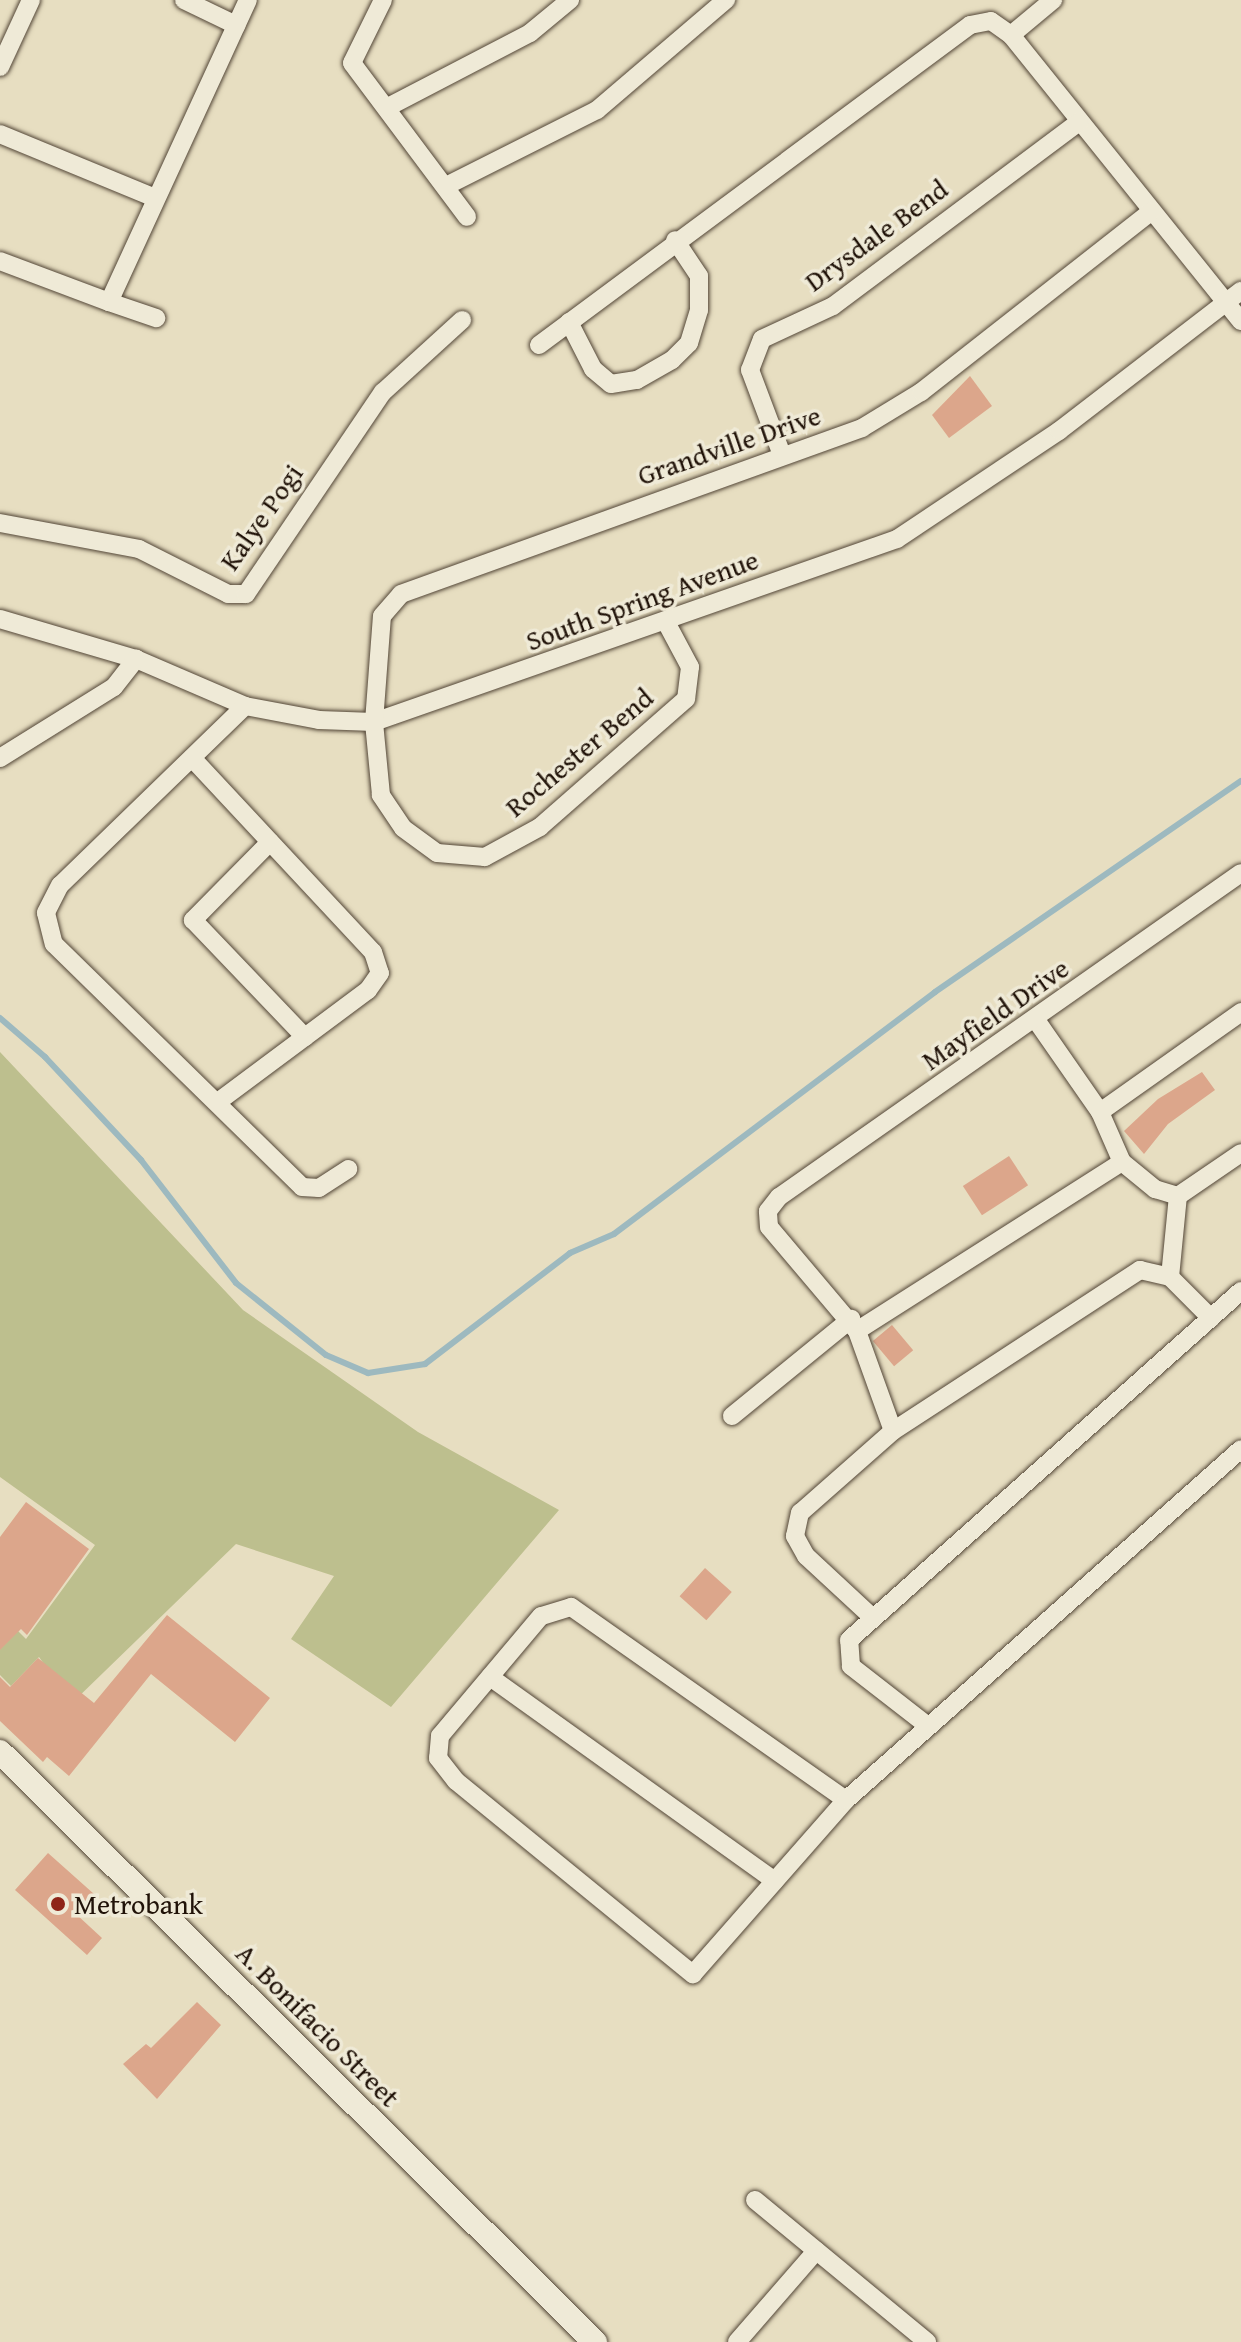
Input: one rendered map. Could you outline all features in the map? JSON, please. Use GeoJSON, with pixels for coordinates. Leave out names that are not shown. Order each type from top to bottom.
{"type":"FeatureCollection","features":[{"type":"Feature","properties":{"kind":"main road","name":"A. Bonifacio Street"},"geometry":{"type":"LineString","coordinates":[[0,1752],[595,2342]]}},
{"type":"Feature","properties":{"kind":"street"},"geometry":{"type":"LineString","coordinates":[[0,67],[31,0]]}},
{"type":"Feature","properties":{"kind":"street"},"geometry":{"type":"LineString","coordinates":[[184,0],[236,25]]}},
{"type":"Feature","properties":{"kind":"street"},"geometry":{"type":"LineString","coordinates":[[109,302],[153,197],[248,0]]}},
{"type":"Feature","properties":{"kind":"street"},"geometry":{"type":"LineString","coordinates":[[383,0],[352,63],[388,107],[467,217]]}},
{"type":"Feature","properties":{"kind":"street"},"geometry":{"type":"LineString","coordinates":[[388,107],[530,33],[570,0]]}},
{"type":"Feature","properties":{"kind":"street"},"geometry":{"type":"LineString","coordinates":[[446,186],[597,110],[726,0]]}},
{"type":"Feature","properties":{"kind":"street"},"geometry":{"type":"LineString","coordinates":[[1011,35],[1053,0]]}},
{"type":"Feature","properties":{"kind":"street"},"geometry":{"type":"LineString","coordinates":[[539,345],[675,240],[970,25],[991,21],[1011,35],[1241,321]]}},
{"type":"Feature","properties":{"kind":"street","name":"Drysdale Bend"},"geometry":{"type":"LineString","coordinates":[[782,455],[750,370],[762,339],[833,306],[1079,122]]}},
{"type":"Feature","properties":{"kind":"street"},"geometry":{"type":"LineString","coordinates":[[0,134],[153,197]]}},
{"type":"Feature","properties":{"kind":"street","name":"Grandville Drive"},"geometry":{"type":"LineString","coordinates":[[374,722],[382,616],[401,594],[862,428],[921,392],[1152,211]]}},
{"type":"Feature","properties":{"kind":"street"},"geometry":{"type":"LineString","coordinates":[[569,322],[593,369],[611,384],[637,380],[672,360],[689,343],[699,310],[699,276],[675,240]]}},
{"type":"Feature","properties":{"kind":"street"},"geometry":{"type":"LineString","coordinates":[[0,261],[156,318]]}},
{"type":"Feature","properties":{"kind":"street","name":"South Spring Avenue"},"geometry":{"type":"LineString","coordinates":[[0,619],[136,659],[245,706],[319,720],[374,722],[897,539],[1059,431],[1241,291]]}},
{"type":"Feature","properties":{"kind":"street","name":"Kalye Pogi"},"geometry":{"type":"LineString","coordinates":[[0,523],[139,549],[228,594],[246,594],[383,392],[462,320]]}},
{"type":"Feature","properties":{"kind":"street","name":"Rochester Bend"},"geometry":{"type":"LineString","coordinates":[[374,722],[381,795],[403,828],[437,853],[485,857],[540,827],[686,699],[690,667],[666,622]]}},
{"type":"Feature","properties":{"kind":"street"},"geometry":{"type":"LineString","coordinates":[[0,758],[114,687],[136,659]]}},
{"type":"Feature","properties":{"kind":"street"},"geometry":{"type":"LineString","coordinates":[[245,706],[60,885],[46,913],[54,944],[219,1101],[302,1187],[319,1188],[348,1169]]}},
{"type":"Feature","properties":{"kind":"street"},"geometry":{"type":"LineString","coordinates":[[192,758],[373,952],[380,973],[368,990],[219,1101]]}},
{"type":"Feature","properties":{"kind":"street"},"geometry":{"type":"LineString","coordinates":[[270,842],[193,920],[305,1037]]}},
{"type":"Feature","properties":{"kind":"street","name":"Mayfield Drive"},"geometry":{"type":"LineString","coordinates":[[854,1325],[769,1227],[768,1211],[779,1197],[1036,1020],[1241,873]]}},
{"type":"Feature","properties":{"kind":"street"},"geometry":{"type":"LineString","coordinates":[[1100,1112],[1241,1012]]}},
{"type":"Feature","properties":{"kind":"street"},"geometry":{"type":"LineString","coordinates":[[1036,1020],[1100,1112],[1122,1162],[1155,1189],[1178,1196]]}},
{"type":"Feature","properties":{"kind":"street"},"geometry":{"type":"LineString","coordinates":[[1178,1196],[1241,1153]]}},
{"type":"Feature","properties":{"kind":"street"},"geometry":{"type":"LineString","coordinates":[[732,1416],[854,1325],[1122,1162]]}},
{"type":"Feature","properties":{"kind":"street"},"geometry":{"type":"LineString","coordinates":[[1170,1277],[1178,1196]]}},
{"type":"Feature","properties":{"kind":"street"},"geometry":{"type":"LineString","coordinates":[[873,1618],[806,1556],[795,1536],[800,1513],[893,1431],[1140,1270],[1170,1277],[1211,1318]]}},
{"type":"Feature","properties":{"kind":"street"},"geometry":{"type":"LineString","coordinates":[[928,1726],[851,1666],[849,1640],[1241,1291]]}},
{"type":"Feature","properties":{"kind":"street"},"geometry":{"type":"LineString","coordinates":[[854,1325],[893,1431]]}},
{"type":"Feature","properties":{"kind":"street"},"geometry":{"type":"LineString","coordinates":[[846,1800],[571,1607],[541,1616],[440,1736],[438,1758],[456,1781],[693,1974],[846,1800],[1241,1449]]}},
{"type":"Feature","properties":{"kind":"street"},"geometry":{"type":"LineString","coordinates":[[490,1677],[775,1881]]}},
{"type":"Feature","properties":{"kind":"street"},"geometry":{"type":"LineString","coordinates":[[755,2200],[927,2342]]}},
{"type":"Feature","properties":{"kind":"street"},"geometry":{"type":"LineString","coordinates":[[737,2342],[816,2251]]}},
{"type":"Feature","properties":{"kind":"green space"},"geometry":{"type":"Polygon","coordinates":[[[0,1052],[243,1310],[418,1432],[559,1510],[391,1707],[291,1639],[334,1576],[236,1544],[72,1703],[39,1657],[11,1686],[0,1675],[0,1613],[26,1639],[95,1545],[0,1477],[0,1052]]]}},
{"type":"Feature","properties":{"kind":"building"},"geometry":{"type":"Polygon","coordinates":[[[970,376],[992,406],[949,438],[932,415],[970,376]]]}},
{"type":"Feature","properties":{"kind":"building"},"geometry":{"type":"Polygon","coordinates":[[[1202,1072],[1215,1090],[1168,1124],[1144,1154],[1124,1131],[1158,1099],[1202,1072]]]}},
{"type":"Feature","properties":{"kind":"building"},"geometry":{"type":"Polygon","coordinates":[[[1009,1156],[1028,1185],[982,1215],[963,1186],[1009,1156]]]}},
{"type":"Feature","properties":{"kind":"building"},"geometry":{"type":"Polygon","coordinates":[[[892,1325],[913,1350],[894,1366],[873,1341],[892,1325]]]}},
{"type":"Feature","properties":{"kind":"building"},"geometry":{"type":"Polygon","coordinates":[[[26,1502],[89,1549],[27,1635],[21,1629],[0,1650],[0,1537],[26,1502]]]}},
{"type":"Feature","properties":{"kind":"building"},"geometry":{"type":"Polygon","coordinates":[[[705,1568],[732,1592],[706,1620],[680,1596],[705,1568]]]}},
{"type":"Feature","properties":{"kind":"building"},"geometry":{"type":"Polygon","coordinates":[[[167,1615],[270,1698],[235,1742],[151,1674],[69,1776],[47,1757],[43,1762],[0,1721],[0,1677],[10,1687],[38,1658],[94,1703],[167,1615]]]}},
{"type":"Feature","properties":{"kind":"building","name":"Metrobank"},"geometry":{"type":"Polygon","coordinates":[[[48,1853],[94,1894],[76,1914],[102,1938],[87,1955],[15,1890],[48,1853]]]}},
{"type":"Feature","properties":{"kind":"building"},"geometry":{"type":"Polygon","coordinates":[[[197,2002],[221,2025],[157,2099],[123,2064],[146,2044],[151,2048],[197,2002]]]}},
{"type":"Feature","properties":{"kind":"waterway"},"geometry":{"type":"LineString","coordinates":[[0,1018],[45,1057],[141,1160],[236,1283],[326,1355],[368,1373],[425,1364],[570,1253],[614,1234],[935,992],[1241,781]]}},
{"type":"Feature","properties":{"kind":"place","name":"Metrobank"},"geometry":{"type":"Point","coordinates":[58,1904]}}]}
